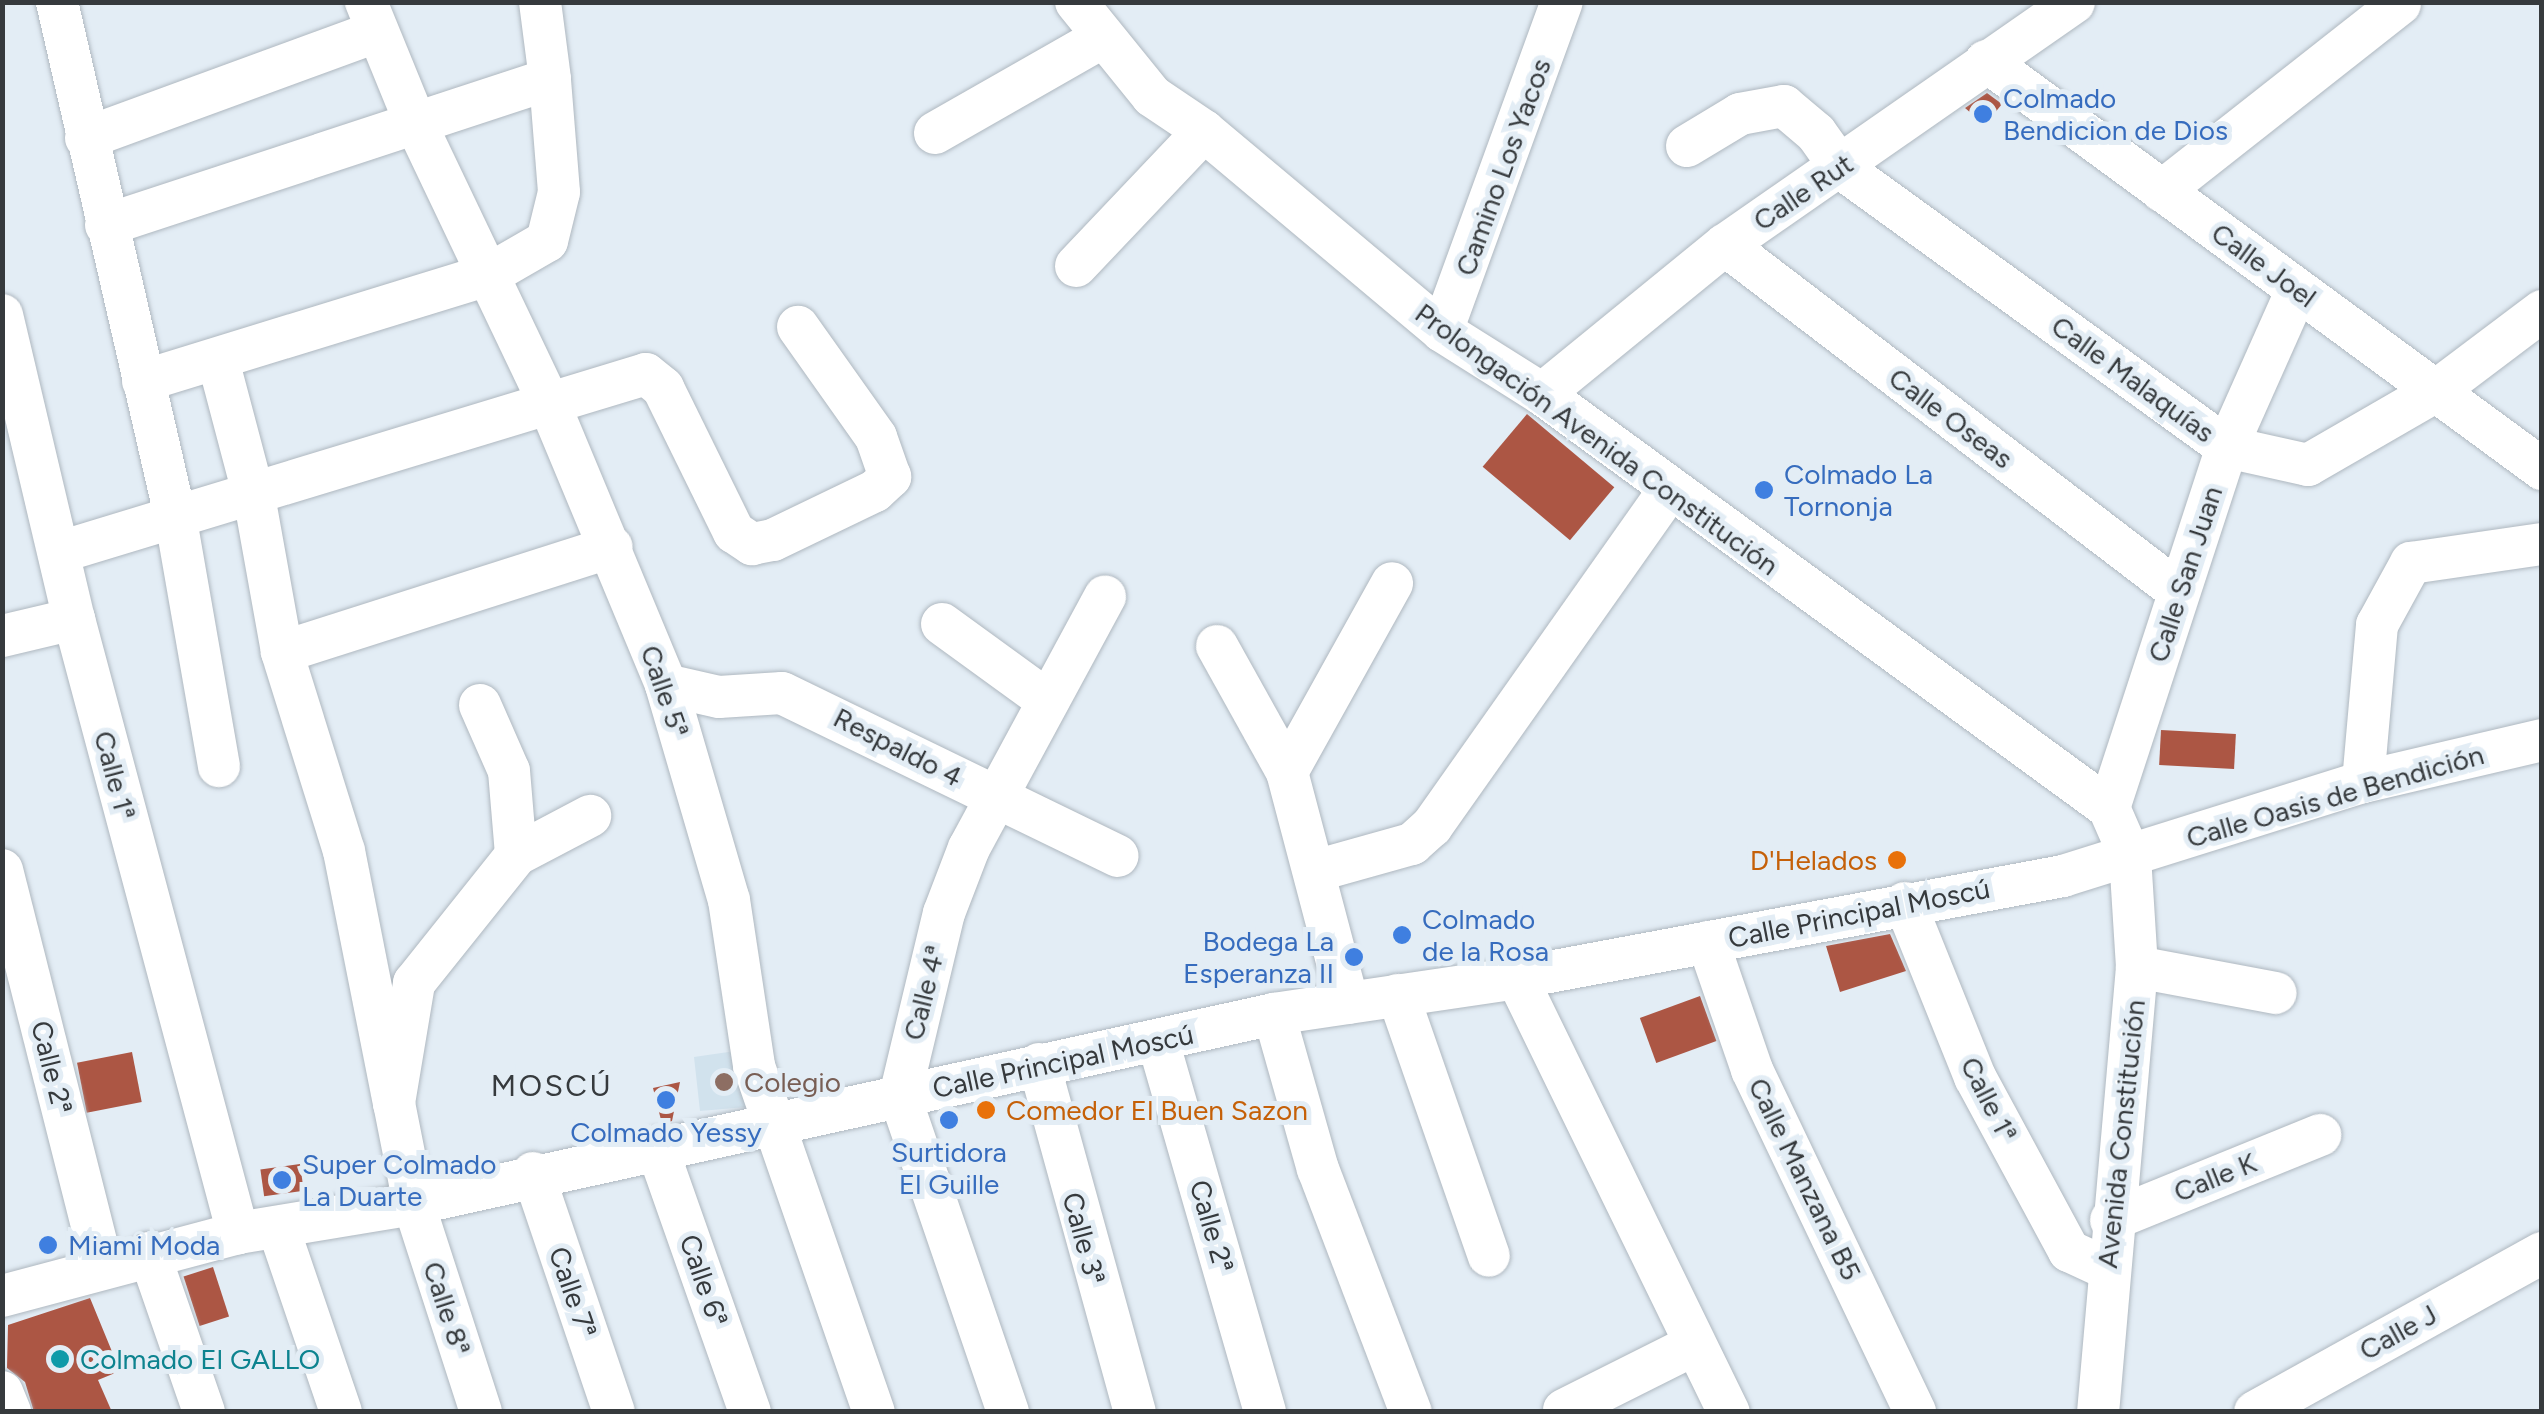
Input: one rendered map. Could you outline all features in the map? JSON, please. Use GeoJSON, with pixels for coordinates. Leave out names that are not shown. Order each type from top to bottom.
{"type":"FeatureCollection","features":[{"type":"Feature","properties":{"kind":"street"},"geometry":{"type":"LineString","coordinates":[[57,2],[176,520],[219,766]]}},
{"type":"Feature","properties":{"kind":"street"},"geometry":{"type":"LineString","coordinates":[[143,381],[488,275],[547,241],[557,215],[550,80],[540,2]]}},
{"type":"Feature","properties":{"kind":"street","name":"Prolongación Avenida Constitución"},"geometry":{"type":"LineString","coordinates":[[1076,2],[1152,96],[1204,131],[1442,331],[1542,394],[1668,490],[2108,808],[2130,856]]}},
{"type":"Feature","properties":{"kind":"street","name":"Camino Los Yacos"},"geometry":{"type":"LineString","coordinates":[[1442,331],[1562,2]]}},
{"type":"Feature","properties":{"kind":"street","name":"Calle Rut"},"geometry":{"type":"LineString","coordinates":[[1542,394],[1725,246],[2074,2]]}},
{"type":"Feature","properties":{"kind":"street"},"geometry":{"type":"LineString","coordinates":[[2162,190],[2400,4]]}},
{"type":"Feature","properties":{"kind":"street"},"geometry":{"type":"LineString","coordinates":[[86,138],[371,17]]}},
{"type":"Feature","properties":{"kind":"street","name":"Calle 5ª"},"geometry":{"type":"LineString","coordinates":[[371,17],[415,122],[551,408],[612,547],[666,685],[728,900],[754,1066],[874,1412]]}},
{"type":"Feature","properties":{"kind":"street"},"geometry":{"type":"LineString","coordinates":[[935,133],[1103,37]]}},
{"type":"Feature","properties":{"kind":"street","name":"Calle Joel"},"geometry":{"type":"LineString","coordinates":[[1986,61],[2542,469]]}},
{"type":"Feature","properties":{"kind":"street"},"geometry":{"type":"LineString","coordinates":[[106,225],[550,80]]}},
{"type":"Feature","properties":{"kind":"street","name":"Calle Malaquías"},"geometry":{"type":"LineString","coordinates":[[1687,146],[1740,114],[1784,106],[1816,133],[1841,168],[2227,447],[2308,465],[2323,462],[2436,391],[2542,310]]}},
{"type":"Feature","properties":{"kind":"street"},"geometry":{"type":"LineString","coordinates":[[1076,266],[1204,131]]}},
{"type":"Feature","properties":{"kind":"street","name":"Calle Oseas"},"geometry":{"type":"LineString","coordinates":[[1725,246],[2178,591]]}},
{"type":"Feature","properties":{"kind":"street","name":"Calle San Juan"},"geometry":{"type":"LineString","coordinates":[[2108,808],[2227,447],[2297,290]]}},
{"type":"Feature","properties":{"kind":"street","name":"Calle 1ª"},"geometry":{"type":"LineString","coordinates":[[2,315],[74,619],[258,1230],[341,1412]]}},
{"type":"Feature","properties":{"kind":"street"},"geometry":{"type":"LineString","coordinates":[[60,552],[551,408],[646,374],[663,388],[734,532],[752,544],[772,540],[875,492],[890,476],[876,438],[798,326]]}},
{"type":"Feature","properties":{"kind":"street","name":"Calle 8ª"},"geometry":{"type":"LineString","coordinates":[[218,360],[254,496],[282,652],[344,851],[414,1204],[481,1412]]}},
{"type":"Feature","properties":{"kind":"street"},"geometry":{"type":"LineString","coordinates":[[1315,871],[1412,844],[1432,826],[1668,490]]}},
{"type":"Feature","properties":{"kind":"street"},"geometry":{"type":"LineString","coordinates":[[2363,782],[2376,625],[2411,564],[2542,544]]}},
{"type":"Feature","properties":{"kind":"street"},"geometry":{"type":"LineString","coordinates":[[282,652],[612,547]]}},
{"type":"Feature","properties":{"kind":"street"},"geometry":{"type":"LineString","coordinates":[[1287,772],[1392,583]]}},
{"type":"Feature","properties":{"kind":"street","name":"Calle 4ª"},"geometry":{"type":"LineString","coordinates":[[900,1096],[944,914],[993,796],[1105,596]]}},
{"type":"Feature","properties":{"kind":"street"},"geometry":{"type":"LineString","coordinates":[[2,636],[74,619]]}},
{"type":"Feature","properties":{"kind":"street"},"geometry":{"type":"LineString","coordinates":[[942,624],[1048,700]]}},
{"type":"Feature","properties":{"kind":"street"},"geometry":{"type":"LineString","coordinates":[[1216,646],[1287,772],[1348,1003]]}},
{"type":"Feature","properties":{"kind":"street","name":"Respaldo 4"},"geometry":{"type":"LineString","coordinates":[[666,685],[719,697],[782,693],[1118,856]]}},
{"type":"Feature","properties":{"kind":"street"},"geometry":{"type":"LineString","coordinates":[[480,704],[508,771],[516,856]]}},
{"type":"Feature","properties":{"kind":"street","name":"Calle Oasis de Bendición"},"geometry":{"type":"LineString","coordinates":[[2130,856],[2363,782],[2542,740]]}},
{"type":"Feature","properties":{"kind":"street"},"geometry":{"type":"LineString","coordinates":[[394,1103],[414,984],[516,856],[590,816]]}},
{"type":"Feature","properties":{"kind":"street","name":"Calle Principal Moscú"},"geometry":{"type":"LineString","coordinates":[[2,1296],[102,1264],[258,1230],[414,1204],[772,1120],[1274,1014],[1517,978],[1905,902],[2063,876],[2130,856]]}},
{"type":"Feature","properties":{"kind":"street","name":"Avenida Constitución"},"geometry":{"type":"LineString","coordinates":[[2098,1412],[2106,1268],[2137,966],[2130,856]]}},
{"type":"Feature","properties":{"kind":"street","name":"Calle 2ª"},"geometry":{"type":"LineString","coordinates":[[2,870],[102,1264]]}},
{"type":"Feature","properties":{"kind":"street","name":"Calle 1ª"},"geometry":{"type":"LineString","coordinates":[[1905,902],[1975,1077],[2069,1251],[2106,1268]]}},
{"type":"Feature","properties":{"kind":"street","name":"Calle Manzana B5"},"geometry":{"type":"LineString","coordinates":[[1708,942],[1752,1070],[1916,1412]]}},
{"type":"Feature","properties":{"kind":"street"},"geometry":{"type":"LineString","coordinates":[[2137,966],[2276,993]]}},
{"type":"Feature","properties":{"kind":"street"},"geometry":{"type":"LineString","coordinates":[[1517,978],[1728,1412]]}},
{"type":"Feature","properties":{"kind":"street"},"geometry":{"type":"LineString","coordinates":[[1398,995],[1489,1256]]}},
{"type":"Feature","properties":{"kind":"street"},"geometry":{"type":"LineString","coordinates":[[1274,1014],[1318,1168],[1411,1412]]}},
{"type":"Feature","properties":{"kind":"street","name":"Calle 2ª"},"geometry":{"type":"LineString","coordinates":[[1158,1040],[1265,1412]]}},
{"type":"Feature","properties":{"kind":"street","name":"Calle 3ª"},"geometry":{"type":"LineString","coordinates":[[1039,1064],[1135,1412]]}},
{"type":"Feature","properties":{"kind":"street"},"geometry":{"type":"LineString","coordinates":[[900,1096],[1008,1412]]}},
{"type":"Feature","properties":{"kind":"street","name":"Calle K"},"geometry":{"type":"LineString","coordinates":[[2111,1220],[2320,1135]]}},
{"type":"Feature","properties":{"kind":"street","name":"Calle 6ª"},"geometry":{"type":"LineString","coordinates":[[658,1148],[750,1412]]}},
{"type":"Feature","properties":{"kind":"street","name":"Calle 7ª"},"geometry":{"type":"LineString","coordinates":[[533,1173],[614,1412]]}},
{"type":"Feature","properties":{"kind":"street","name":"Calle J"},"geometry":{"type":"LineString","coordinates":[[2255,1412],[2542,1253]]}},
{"type":"Feature","properties":{"kind":"street"},"geometry":{"type":"LineString","coordinates":[[149,1254],[204,1412]]}},
{"type":"Feature","properties":{"kind":"street"},"geometry":{"type":"LineString","coordinates":[[1564,1410],[1694,1345]]}},
{"type":"Feature","properties":{"kind":"street"},"geometry":{"type":"LineString","coordinates":[[2,1392],[10,1412]]}},
{"type":"Feature","properties":{"kind":"shaded area","name":"Colegio"},"geometry":{"type":"Polygon","coordinates":[[[742,1050],[758,1106],[700,1111],[694,1057],[742,1050]]]}},
{"type":"Feature","properties":{"kind":"building"},"geometry":{"type":"Polygon","coordinates":[[[1987,93],[2002,104],[1985,125],[1965,108],[1987,93]]]}},
{"type":"Feature","properties":{"kind":"building"},"geometry":{"type":"Polygon","coordinates":[[[1527,414],[1614,487],[1570,540],[1483,467],[1527,414]]]}},
{"type":"Feature","properties":{"kind":"building"},"geometry":{"type":"Polygon","coordinates":[[[2161,730],[2236,734],[2234,769],[2159,765],[2161,730]]]}},
{"type":"Feature","properties":{"kind":"building"},"geometry":{"type":"Polygon","coordinates":[[[1890,934],[1906,971],[1840,992],[1826,946],[1890,934]]]}},
{"type":"Feature","properties":{"kind":"building"},"geometry":{"type":"Polygon","coordinates":[[[1700,996],[1716,1041],[1656,1063],[1640,1018],[1700,996]]]}},
{"type":"Feature","properties":{"kind":"building"},"geometry":{"type":"Polygon","coordinates":[[[132,1052],[142,1102],[87,1113],[77,1063],[132,1052]]]}},
{"type":"Feature","properties":{"kind":"building","name":"Colmado Yessy"},"geometry":{"type":"Polygon","coordinates":[[[680,1082],[672,1121],[662,1124],[653,1088],[680,1082]]]}},
{"type":"Feature","properties":{"kind":"building","name":"Super Colmado La Duarte"},"geometry":{"type":"Polygon","coordinates":[[[300,1164],[304,1191],[264,1196],[260,1170],[300,1164]]]}},
{"type":"Feature","properties":{"kind":"building"},"geometry":{"type":"Polygon","coordinates":[[[213,1267],[229,1316],[200,1326],[184,1277],[213,1267]]]}},
{"type":"Feature","properties":{"kind":"building","name":"Colmado El GALLO"},"geometry":{"type":"Polygon","coordinates":[[[90,1298],[120,1371],[98,1380],[112,1412],[34,1412],[25,1382],[7,1368],[8,1325],[90,1298]]]}},
{"type":"Feature","properties":{"kind":"place","name":"Colmado Bendicion de Dios"},"geometry":{"type":"Point","coordinates":[1983,114]}},
{"type":"Feature","properties":{"kind":"place","name":"Colmado La Tornonja"},"geometry":{"type":"Point","coordinates":[1764,490]}},
{"type":"Feature","properties":{"kind":"place","name":"D'Helados"},"geometry":{"type":"Point","coordinates":[1897,860]}},
{"type":"Feature","properties":{"kind":"place","name":"Colmado de la Rosa"},"geometry":{"type":"Point","coordinates":[1402,935]}},
{"type":"Feature","properties":{"kind":"place","name":"Bodega La Esperanza II"},"geometry":{"type":"Point","coordinates":[1354,957]}},
{"type":"Feature","properties":{"kind":"place","name":"Colegio"},"geometry":{"type":"Point","coordinates":[724,1082]}},
{"type":"Feature","properties":{"kind":"place","name":"Colmado Yessy"},"geometry":{"type":"Point","coordinates":[666,1100]}},
{"type":"Feature","properties":{"kind":"place","name":"Comedor El Buen Sazon"},"geometry":{"type":"Point","coordinates":[986,1110]}},
{"type":"Feature","properties":{"kind":"place","name":"Surtidora El Guille"},"geometry":{"type":"Point","coordinates":[949,1120]}},
{"type":"Feature","properties":{"kind":"place","name":"Super Colmado La Duarte"},"geometry":{"type":"Point","coordinates":[282,1180]}},
{"type":"Feature","properties":{"kind":"place","name":"Miami Moda"},"geometry":{"type":"Point","coordinates":[48,1245]}},
{"type":"Feature","properties":{"kind":"place","name":"Colmado El GALLO"},"geometry":{"type":"Point","coordinates":[60,1359]}},
{"type":"Feature","properties":{"kind":"district","name":"MOSCÚ"},"geometry":{"type":"Point","coordinates":[552,1086]}}]}
